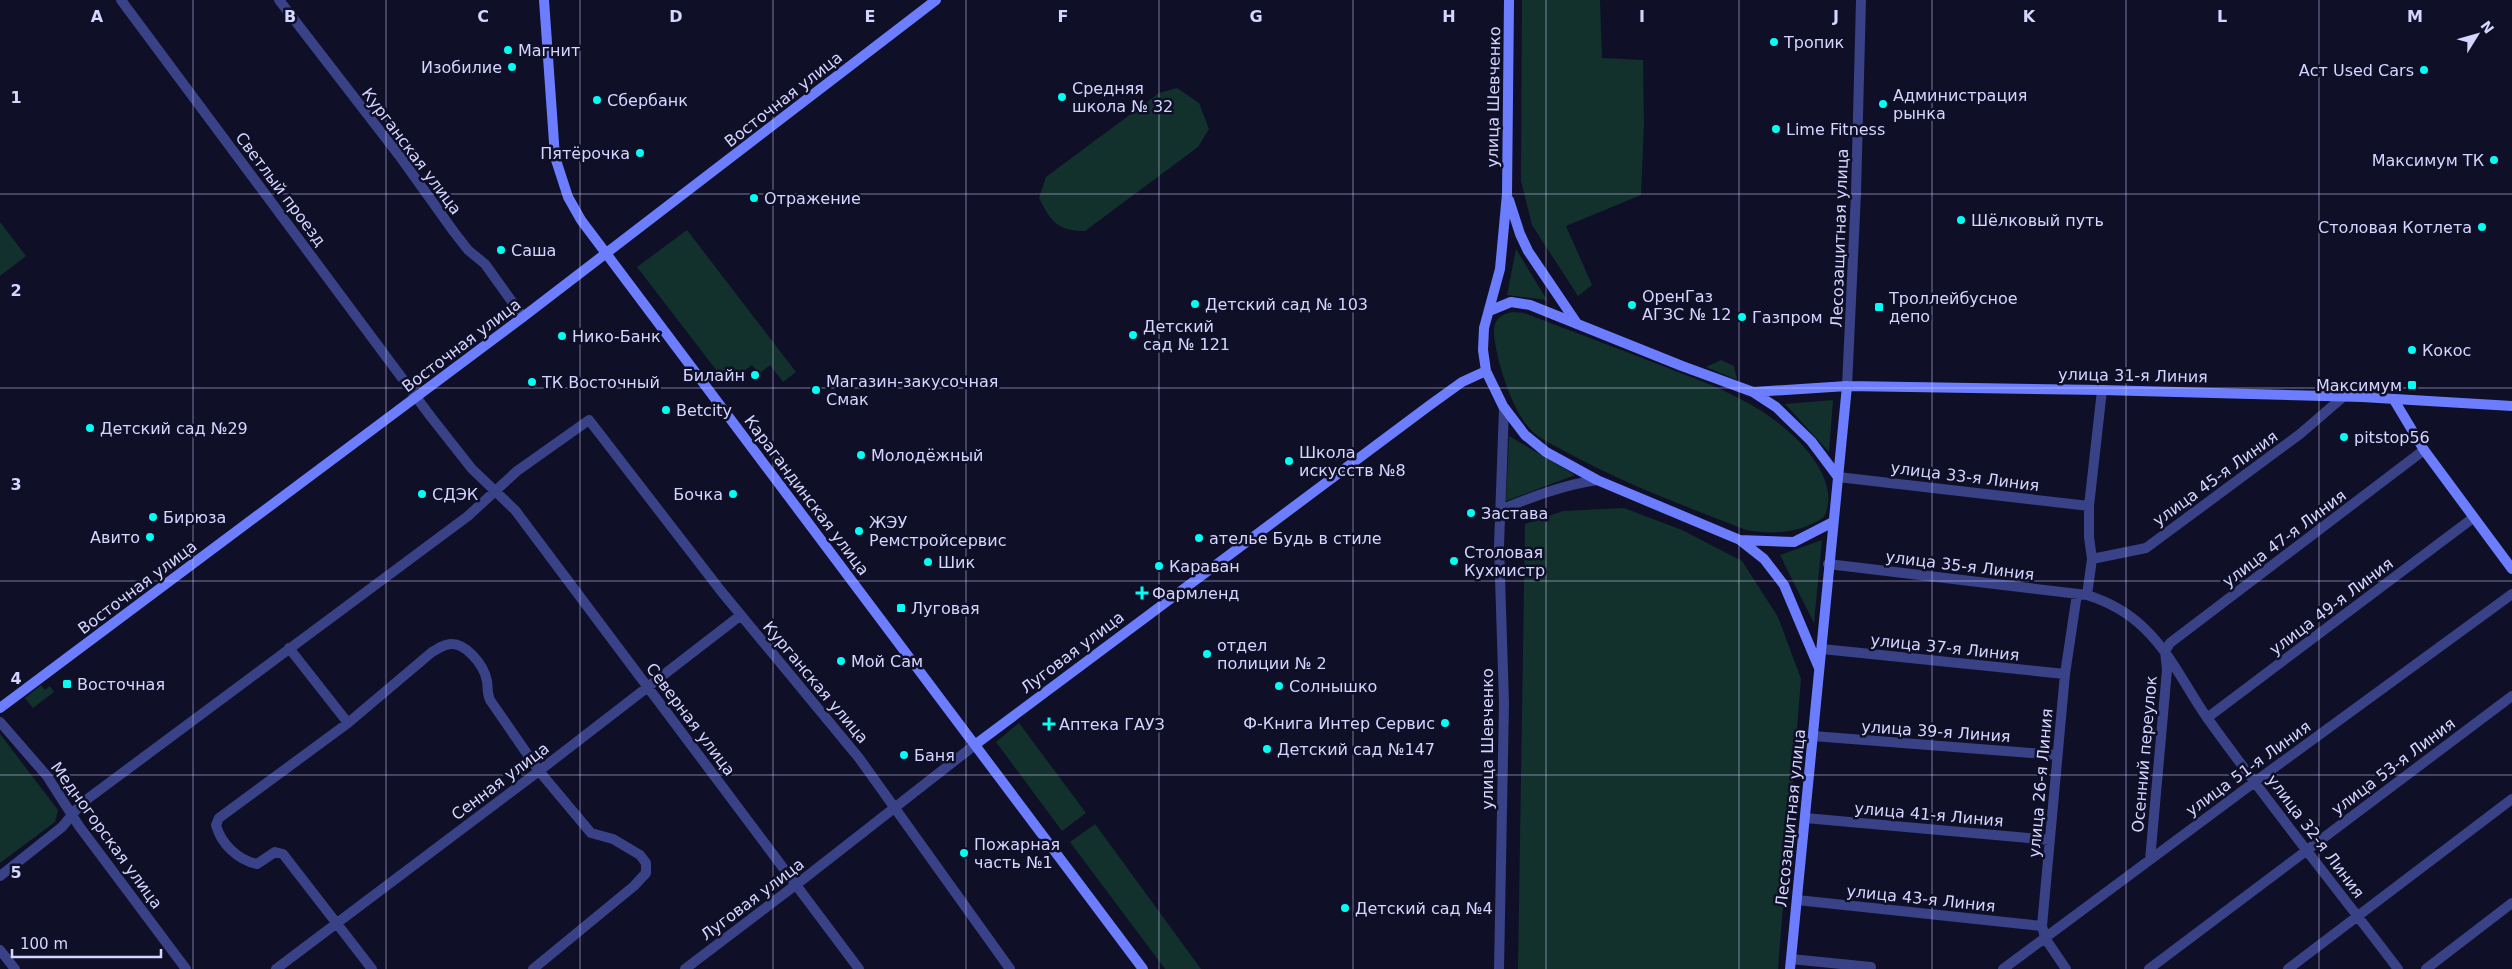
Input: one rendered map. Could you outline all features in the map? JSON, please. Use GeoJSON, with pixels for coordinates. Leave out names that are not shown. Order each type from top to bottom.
{"type":"FeatureCollection","features":[{"type":"Feature","properties":{"kind":"main road","name":"Карагандинская улица"},"geometry":{"type":"LineString","coordinates":[[544,0],[555,157],[568,197],[605,254],[976,744],[1143,969]]}},
{"type":"Feature","properties":{"kind":"main road","name":"Восточная улица"},"geometry":{"type":"LineString","coordinates":[[0,708],[523,317],[936,0]]}},
{"type":"Feature","properties":{"kind":"main road","name":"улица Шевченко"},"geometry":{"type":"LineString","coordinates":[[1486,371],[1484,337],[1500,269],[1507,194],[1509,0]]}},
{"type":"Feature","properties":{"kind":"main road","name":"улица Шевченко"},"geometry":{"type":"LineString","coordinates":[[1507,194],[1520,234],[1528,251],[1576,322]]}},
{"type":"Feature","properties":{"kind":"main road"},"geometry":{"type":"LineString","coordinates":[[1489,311],[1504,304],[1517,302],[1543,309],[1682,366],[1753,392],[1776,408],[1800,430],[1838,477]]}},
{"type":"Feature","properties":{"kind":"main road"},"geometry":{"type":"LineString","coordinates":[[1486,371],[1504,408],[1533,443],[1597,480],[1740,540],[1794,542],[1833,522]]}},
{"type":"Feature","properties":{"kind":"main road","name":"Луговая улица"},"geometry":{"type":"LineString","coordinates":[[976,744],[1430,404],[1462,382],[1486,371]]}},
{"type":"Feature","properties":{"kind":"main road","name":"улица 31-я Линия"},"geometry":{"type":"LineString","coordinates":[[1753,392],[1847,386],[2102,390],[2343,396],[2512,406]]}},
{"type":"Feature","properties":{"kind":"main road","name":"Лесозащитная улица"},"geometry":{"type":"LineString","coordinates":[[1791,964],[1822,649],[1828,564],[1847,386]]}},
{"type":"Feature","properties":{"kind":"main road"},"geometry":{"type":"LineString","coordinates":[[2394,400],[2424,450],[2512,569]]}},
{"type":"Feature","properties":{"kind":"main road","name":"Лесозащитная улица"},"geometry":{"type":"LineString","coordinates":[[1740,540],[1764,559],[1784,585],[1820,669]]}},
{"type":"Feature","properties":{"kind":"street","name":"Светлый проезд"},"geometry":{"type":"LineString","coordinates":[[121,0],[417,397],[472,469],[494,491]]}},
{"type":"Feature","properties":{"kind":"street","name":"Курганская улица"},"geometry":{"type":"LineString","coordinates":[[279,0],[454,232],[468,250],[485,264],[523,317]]}},
{"type":"Feature","properties":{"kind":"street","name":"Лесозащитная улица"},"geometry":{"type":"LineString","coordinates":[[1847,386],[1855,232],[1862,0]]}},
{"type":"Feature","properties":{"kind":"street","name":"улица 26-я Линия"},"geometry":{"type":"LineString","coordinates":[[2066,969],[2045,938],[2042,926],[2065,674],[2082,595],[2092,559],[2089,537],[2089,506],[2102,390]]}},
{"type":"Feature","properties":{"kind":"street","name":"улица 45-я Линия"},"geometry":{"type":"LineString","coordinates":[[2092,559],[2146,548],[2300,434],[2343,396]]}},
{"type":"Feature","properties":{"kind":"street","name":"улица Шевченко"},"geometry":{"type":"LineString","coordinates":[[1499,969],[1504,703],[1499,546],[1504,408]]}},
{"type":"Feature","properties":{"kind":"street","name":"Курганская улица"},"geometry":{"type":"LineString","coordinates":[[494,491],[589,420],[741,615],[859,758],[1010,969]]}},
{"type":"Feature","properties":{"kind":"street","name":"улица 47-я Линия"},"geometry":{"type":"LineString","coordinates":[[2165,651],[2170,643],[2424,450]]}},
{"type":"Feature","properties":{"kind":"street","name":"улица 33-я Линия"},"geometry":{"type":"LineString","coordinates":[[1838,477],[2089,506]]}},
{"type":"Feature","properties":{"kind":"street"},"geometry":{"type":"LineString","coordinates":[[1500,510],[1546,491],[1597,480]]}},
{"type":"Feature","properties":{"kind":"street"},"geometry":{"type":"LineString","coordinates":[[0,876],[62,827],[82,803],[468,516],[494,491]]}},
{"type":"Feature","properties":{"kind":"street","name":"Северная улица"},"geometry":{"type":"LineString","coordinates":[[494,491],[515,510],[859,969]]}},
{"type":"Feature","properties":{"kind":"street","name":"улица 49-я Линия"},"geometry":{"type":"LineString","coordinates":[[2207,718],[2473,518]]}},
{"type":"Feature","properties":{"kind":"street","name":"улица 35-я Линия"},"geometry":{"type":"LineString","coordinates":[[1828,564],[2082,595]]}},
{"type":"Feature","properties":{"kind":"street","name":"улица 51-я Линия"},"geometry":{"type":"LineString","coordinates":[[2003,969],[2512,594]]}},
{"type":"Feature","properties":{"kind":"street","name":"улица 32-я Линия"},"geometry":{"type":"LineString","coordinates":[[2082,595],[2106,601],[2125,613],[2145,629],[2165,651],[2207,718],[2398,969]]}},
{"type":"Feature","properties":{"kind":"street","name":"Сенная улица"},"geometry":{"type":"LineString","coordinates":[[276,969],[539,771],[741,615]]}},
{"type":"Feature","properties":{"kind":"street"},"geometry":{"type":"LineString","coordinates":[[372,969],[283,854],[275,852],[257,864],[245,862],[233,852],[218,834],[216,825],[219,818],[348,723],[432,652],[446,644],[456,644],[467,650],[479,665],[487,681],[486,692],[490,700],[539,771],[591,833],[613,839],[640,855],[646,864],[646,873],[634,886],[533,969]]}},
{"type":"Feature","properties":{"kind":"street"},"geometry":{"type":"LineString","coordinates":[[289,648],[348,723]]}},
{"type":"Feature","properties":{"kind":"street","name":"улица 37-я Линия"},"geometry":{"type":"LineString","coordinates":[[1822,649],[2065,674]]}},
{"type":"Feature","properties":{"kind":"street","name":"Осенний переулок"},"geometry":{"type":"LineString","coordinates":[[2150,860],[2167,670],[2165,651]]}},
{"type":"Feature","properties":{"kind":"street","name":"улица 53-я Линия"},"geometry":{"type":"LineString","coordinates":[[2149,969],[2512,696]]}},
{"type":"Feature","properties":{"kind":"street","name":"Медногорская улица"},"geometry":{"type":"LineString","coordinates":[[0,722],[47,776],[72,816],[186,969]]}},
{"type":"Feature","properties":{"kind":"street","name":"улица 39-я Линия"},"geometry":{"type":"LineString","coordinates":[[1813,736],[2057,755]]}},
{"type":"Feature","properties":{"kind":"street","name":"Луговая улица"},"geometry":{"type":"LineString","coordinates":[[684,969],[796,885],[976,744]]}},
{"type":"Feature","properties":{"kind":"street"},"geometry":{"type":"LineString","coordinates":[[2288,969],[2512,799]]}},
{"type":"Feature","properties":{"kind":"street","name":"улица 41-я Линия"},"geometry":{"type":"LineString","coordinates":[[1805,818],[2050,840]]}},
{"type":"Feature","properties":{"kind":"street","name":"улица 43-я Линия"},"geometry":{"type":"LineString","coordinates":[[1797,900],[2042,926]]}},
{"type":"Feature","properties":{"kind":"street"},"geometry":{"type":"LineString","coordinates":[[2426,969],[2512,903]]}},
{"type":"Feature","properties":{"kind":"street"},"geometry":{"type":"LineString","coordinates":[[0,950],[15,969]]}},
{"type":"Feature","properties":{"kind":"street"},"geometry":{"type":"LineString","coordinates":[[1791,964],[1872,967]]}},
{"type":"Feature","properties":{"kind":"green space"},"geometry":{"type":"Polygon","coordinates":[[[1522,0],[1600,0],[1602,58],[1643,60],[1644,123],[1641,195],[1566,226],[1592,285],[1578,296],[1532,225],[1521,181],[1522,0]]]}},
{"type":"Feature","properties":{"kind":"green space"},"geometry":{"type":"Polygon","coordinates":[[[1177,88],[1199,103],[1209,129],[1198,147],[1085,231],[1076,231],[1056,224],[1047,213],[1039,198],[1046,177],[1159,93],[1177,88]]]}},
{"type":"Feature","properties":{"kind":"green space"},"geometry":{"type":"Polygon","coordinates":[[[0,222],[26,256],[0,276],[0,222]]]}},
{"type":"Feature","properties":{"kind":"green space"},"geometry":{"type":"Polygon","coordinates":[[[687,230],[796,372],[783,382],[770,365],[759,374],[752,365],[727,384],[637,267],[687,230]]]}},
{"type":"Feature","properties":{"kind":"green space"},"geometry":{"type":"Polygon","coordinates":[[[1516,249],[1547,300],[1507,295],[1516,249]]]}},
{"type":"Feature","properties":{"kind":"green space"},"geometry":{"type":"Polygon","coordinates":[[[1507,313],[1524,313],[1690,376],[1760,410],[1791,434],[1806,449],[1818,466],[1826,483],[1828,500],[1824,517],[1806,526],[1786,531],[1746,530],[1634,485],[1543,440],[1523,421],[1512,400],[1497,352],[1494,336],[1496,322],[1507,313]]]}},
{"type":"Feature","properties":{"kind":"green space"},"geometry":{"type":"Polygon","coordinates":[[[1721,360],[1734,366],[1737,380],[1706,367],[1721,360]]]}},
{"type":"Feature","properties":{"kind":"green space"},"geometry":{"type":"Polygon","coordinates":[[[1833,400],[1829,452],[1785,404],[1833,400]]]}},
{"type":"Feature","properties":{"kind":"green space"},"geometry":{"type":"Polygon","coordinates":[[[1509,436],[1575,475],[1506,501],[1509,436]]]}},
{"type":"Feature","properties":{"kind":"green space"},"geometry":{"type":"Polygon","coordinates":[[[1624,508],[1682,530],[1742,561],[1778,617],[1801,679],[1778,969],[1518,969],[1525,524],[1563,511],[1624,508]]]}},
{"type":"Feature","properties":{"kind":"green space"},"geometry":{"type":"Polygon","coordinates":[[[1822,540],[1814,623],[1780,555],[1822,540]]]}},
{"type":"Feature","properties":{"kind":"green space"},"geometry":{"type":"Polygon","coordinates":[[[41,685],[45,690],[50,686],[54,692],[33,708],[25,698],[41,685]]]}},
{"type":"Feature","properties":{"kind":"green space"},"geometry":{"type":"Polygon","coordinates":[[[1019,723],[1086,813],[1062,831],[996,742],[1019,723]]]}},
{"type":"Feature","properties":{"kind":"green space"},"geometry":{"type":"Polygon","coordinates":[[[0,734],[58,810],[55,822],[0,863],[0,734]]]}},
{"type":"Feature","properties":{"kind":"green space"},"geometry":{"type":"Polygon","coordinates":[[[1095,824],[1201,969],[1165,969],[1070,842],[1095,824]]]}},
{"type":"Feature","properties":{"kind":"place","name":"Тропик"},"geometry":{"type":"Point","coordinates":[1774,42]}},
{"type":"Feature","properties":{"kind":"place","name":"Магнит"},"geometry":{"type":"Point","coordinates":[508,50]}},
{"type":"Feature","properties":{"kind":"place","name":"Изобилие"},"geometry":{"type":"Point","coordinates":[512,67]}},
{"type":"Feature","properties":{"kind":"place","name":"Аст Used Cars"},"geometry":{"type":"Point","coordinates":[2424,70]}},
{"type":"Feature","properties":{"kind":"place","name":"Средняя школа № 32"},"geometry":{"type":"Point","coordinates":[1062,97]}},
{"type":"Feature","properties":{"kind":"place","name":"Сбербанк"},"geometry":{"type":"Point","coordinates":[597,100]}},
{"type":"Feature","properties":{"kind":"place","name":"Администрация рынка"},"geometry":{"type":"Point","coordinates":[1883,104]}},
{"type":"Feature","properties":{"kind":"place","name":"Lime Fitness"},"geometry":{"type":"Point","coordinates":[1776,129]}},
{"type":"Feature","properties":{"kind":"place","name":"Пятёрочка"},"geometry":{"type":"Point","coordinates":[640,153]}},
{"type":"Feature","properties":{"kind":"place","name":"Максимум ТК"},"geometry":{"type":"Point","coordinates":[2494,160]}},
{"type":"Feature","properties":{"kind":"place","name":"Отражение"},"geometry":{"type":"Point","coordinates":[754,198]}},
{"type":"Feature","properties":{"kind":"place","name":"Шёлковый путь"},"geometry":{"type":"Point","coordinates":[1961,220]}},
{"type":"Feature","properties":{"kind":"place","name":"Столовая Котлета"},"geometry":{"type":"Point","coordinates":[2482,227]}},
{"type":"Feature","properties":{"kind":"place","name":"Саша"},"geometry":{"type":"Point","coordinates":[501,250]}},
{"type":"Feature","properties":{"kind":"place","name":"Детский сад № 103"},"geometry":{"type":"Point","coordinates":[1195,304]}},
{"type":"Feature","properties":{"kind":"place","name":"ОренГаз АГЗС № 12"},"geometry":{"type":"Point","coordinates":[1632,305]}},
{"type":"Feature","properties":{"kind":"place","name":"Троллейбусное депо"},"geometry":{"type":"Point","coordinates":[1879,307]}},
{"type":"Feature","properties":{"kind":"place","name":"Газпром"},"geometry":{"type":"Point","coordinates":[1742,317]}},
{"type":"Feature","properties":{"kind":"place","name":"Детский сад № 121"},"geometry":{"type":"Point","coordinates":[1133,335]}},
{"type":"Feature","properties":{"kind":"place","name":"Нико-Банк"},"geometry":{"type":"Point","coordinates":[562,336]}},
{"type":"Feature","properties":{"kind":"place","name":"Кокос"},"geometry":{"type":"Point","coordinates":[2412,350]}},
{"type":"Feature","properties":{"kind":"place","name":"Билайн"},"geometry":{"type":"Point","coordinates":[755,375]}},
{"type":"Feature","properties":{"kind":"place","name":"ТК Восточный"},"geometry":{"type":"Point","coordinates":[532,382]}},
{"type":"Feature","properties":{"kind":"place","name":"Максимум"},"geometry":{"type":"Point","coordinates":[2412,385]}},
{"type":"Feature","properties":{"kind":"place","name":"Магазин-закусочная Смак"},"geometry":{"type":"Point","coordinates":[816,390]}},
{"type":"Feature","properties":{"kind":"place","name":"Betcity"},"geometry":{"type":"Point","coordinates":[666,410]}},
{"type":"Feature","properties":{"kind":"place","name":"Детский сад №29"},"geometry":{"type":"Point","coordinates":[90,428]}},
{"type":"Feature","properties":{"kind":"place","name":"pitstop56"},"geometry":{"type":"Point","coordinates":[2344,437]}},
{"type":"Feature","properties":{"kind":"place","name":"Молодёжный"},"geometry":{"type":"Point","coordinates":[861,455]}},
{"type":"Feature","properties":{"kind":"place","name":"Школа искусств №8"},"geometry":{"type":"Point","coordinates":[1289,461]}},
{"type":"Feature","properties":{"kind":"place","name":"СДЭК"},"geometry":{"type":"Point","coordinates":[422,494]}},
{"type":"Feature","properties":{"kind":"place","name":"Бочка"},"geometry":{"type":"Point","coordinates":[733,494]}},
{"type":"Feature","properties":{"kind":"place","name":"Застава"},"geometry":{"type":"Point","coordinates":[1471,513]}},
{"type":"Feature","properties":{"kind":"place","name":"Бирюза"},"geometry":{"type":"Point","coordinates":[153,517]}},
{"type":"Feature","properties":{"kind":"place","name":"ЖЭУ Ремстройсервис"},"geometry":{"type":"Point","coordinates":[859,531]}},
{"type":"Feature","properties":{"kind":"place","name":"Авито"},"geometry":{"type":"Point","coordinates":[150,537]}},
{"type":"Feature","properties":{"kind":"place","name":"ателье Будь в стиле"},"geometry":{"type":"Point","coordinates":[1199,538]}},
{"type":"Feature","properties":{"kind":"place","name":"Столовая Кухмистр"},"geometry":{"type":"Point","coordinates":[1454,561]}},
{"type":"Feature","properties":{"kind":"place","name":"Шик"},"geometry":{"type":"Point","coordinates":[928,562]}},
{"type":"Feature","properties":{"kind":"place","name":"Караван"},"geometry":{"type":"Point","coordinates":[1159,566]}},
{"type":"Feature","properties":{"kind":"place","name":"Фармленд"},"geometry":{"type":"Point","coordinates":[1142,593]}},
{"type":"Feature","properties":{"kind":"place","name":"Луговая"},"geometry":{"type":"Point","coordinates":[901,608]}},
{"type":"Feature","properties":{"kind":"place","name":"отдел полиции № 2"},"geometry":{"type":"Point","coordinates":[1207,654]}},
{"type":"Feature","properties":{"kind":"place","name":"Мой Cам"},"geometry":{"type":"Point","coordinates":[841,661]}},
{"type":"Feature","properties":{"kind":"place","name":"Восточная"},"geometry":{"type":"Point","coordinates":[67,684]}},
{"type":"Feature","properties":{"kind":"place","name":"Солнышко"},"geometry":{"type":"Point","coordinates":[1279,686]}},
{"type":"Feature","properties":{"kind":"place","name":"Ф-Книга Интер Сервис"},"geometry":{"type":"Point","coordinates":[1445,723]}},
{"type":"Feature","properties":{"kind":"place","name":"Аптека ГАУЗ"},"geometry":{"type":"Point","coordinates":[1049,724]}},
{"type":"Feature","properties":{"kind":"place","name":"Детский сад №147"},"geometry":{"type":"Point","coordinates":[1267,749]}},
{"type":"Feature","properties":{"kind":"place","name":"Баня"},"geometry":{"type":"Point","coordinates":[904,755]}},
{"type":"Feature","properties":{"kind":"place","name":"Пожарная часть №1"},"geometry":{"type":"Point","coordinates":[964,853]}},
{"type":"Feature","properties":{"kind":"place","name":"Детский сад №4"},"geometry":{"type":"Point","coordinates":[1345,908]}}]}
